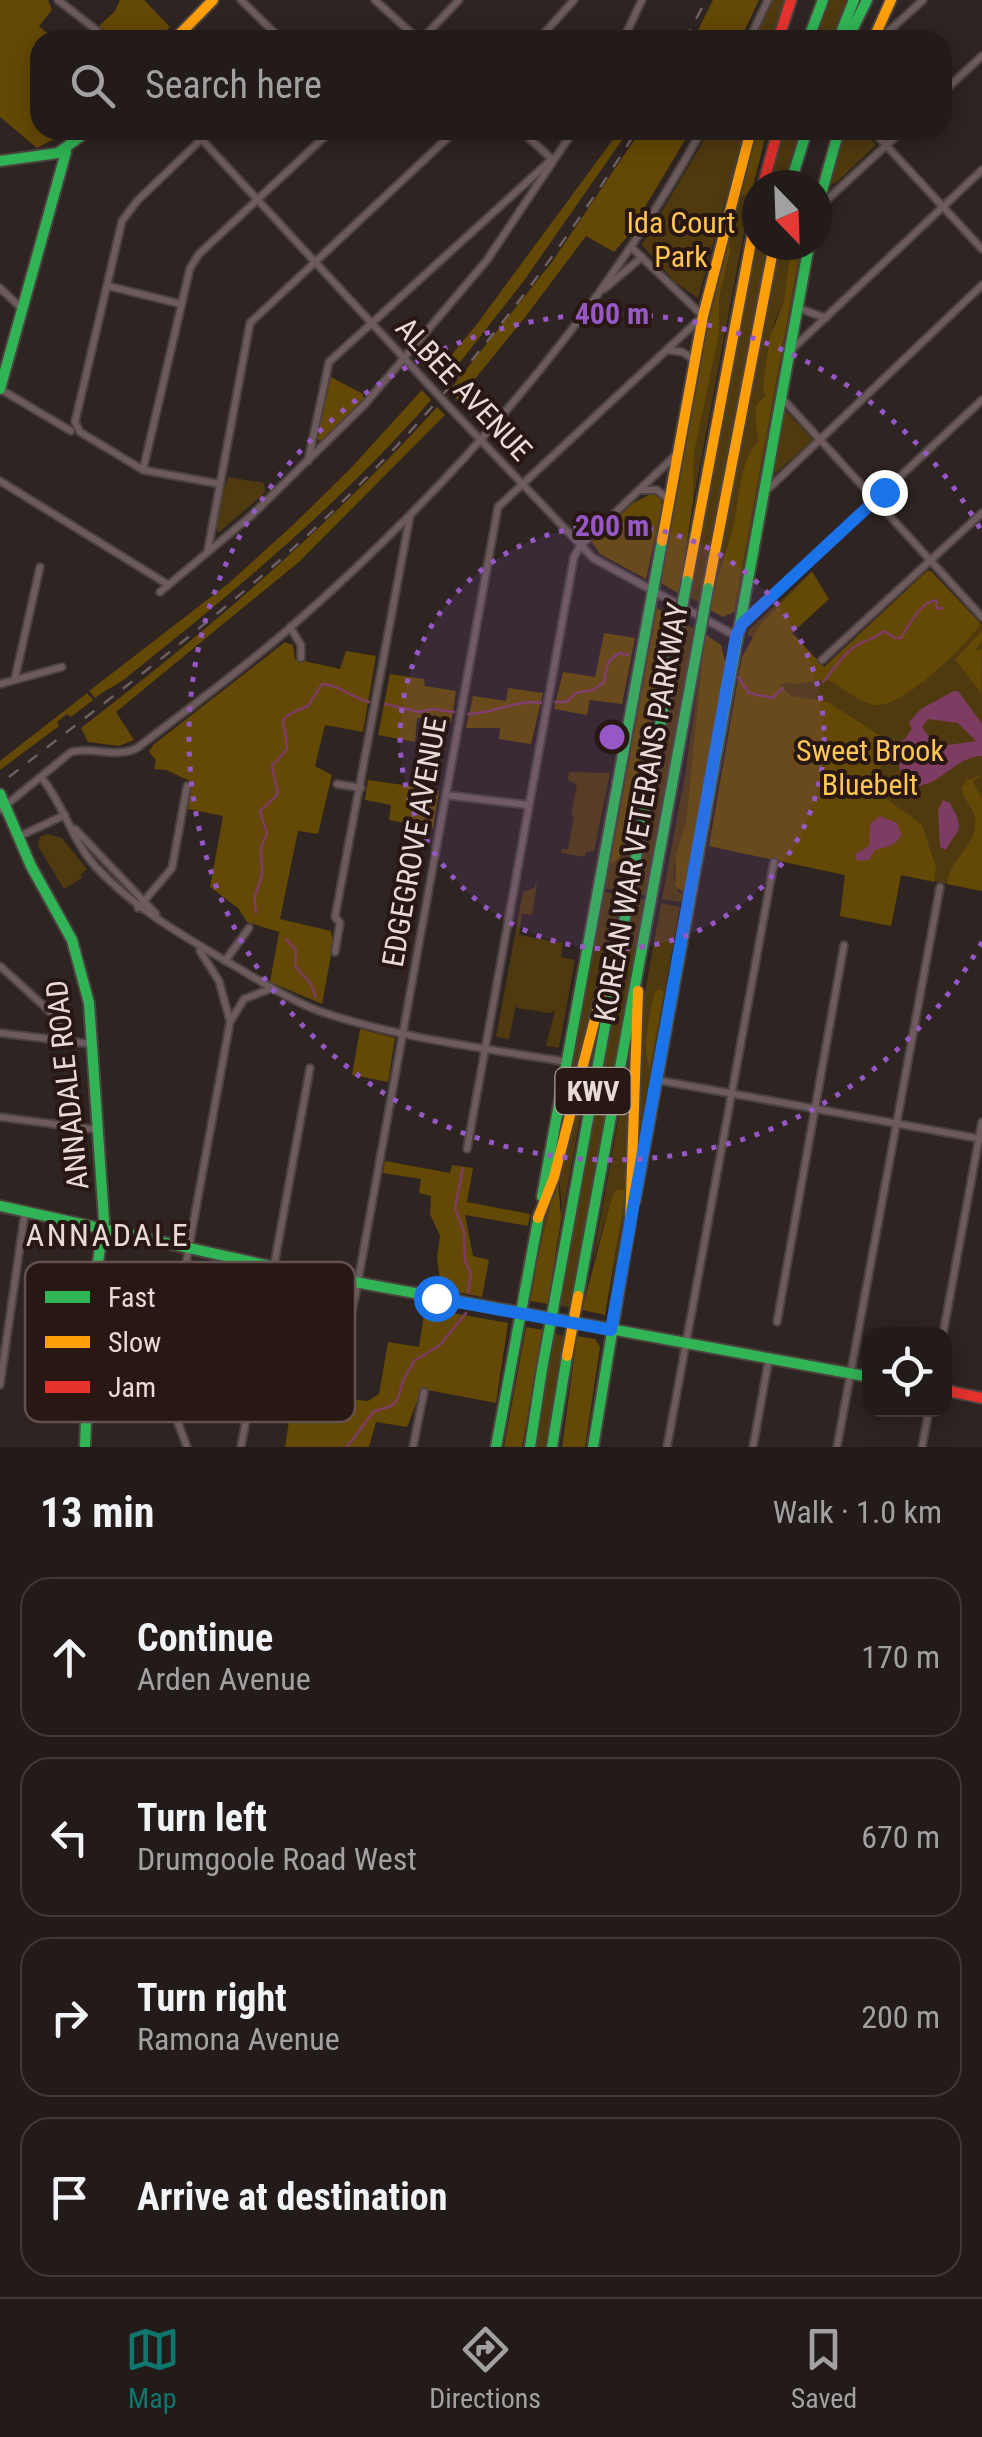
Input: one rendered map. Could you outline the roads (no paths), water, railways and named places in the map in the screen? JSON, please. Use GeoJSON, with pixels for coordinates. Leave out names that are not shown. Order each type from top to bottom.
{"type":"FeatureCollection","features":[{"type":"Feature","properties":{"kind":"main road"},"geometry":{"type":"LineString","coordinates":[[184,30],[213,0]]}},
{"type":"Feature","properties":{"kind":"main road"},"geometry":{"type":"LineString","coordinates":[[781,30],[790,0]]}},
{"type":"Feature","properties":{"kind":"main road"},"geometry":{"type":"LineString","coordinates":[[812,30],[822,0]]}},
{"type":"Feature","properties":{"kind":"main road"},"geometry":{"type":"LineString","coordinates":[[842,30],[854,0]]}},
{"type":"Feature","properties":{"kind":"main road"},"geometry":{"type":"LineString","coordinates":[[852,30],[867,0]]}},
{"type":"Feature","properties":{"kind":"main road"},"geometry":{"type":"LineString","coordinates":[[880,30],[892,0]]}},
{"type":"Feature","properties":{"kind":"main road"},"geometry":{"type":"LineString","coordinates":[[0,160],[48,157],[66,152],[79,140]]}},
{"type":"Feature","properties":{"kind":"main road"},"geometry":{"type":"LineString","coordinates":[[496,1447],[703,316],[748,140]]}},
{"type":"Feature","properties":{"kind":"main road"},"geometry":{"type":"LineString","coordinates":[[767,170],[775,140]]}},
{"type":"Feature","properties":{"kind":"main road"},"geometry":{"type":"LineString","coordinates":[[795,170],[804,140]]}},
{"type":"Feature","properties":{"kind":"main road"},"geometry":{"type":"LineString","coordinates":[[828,170],[836,140]]}},
{"type":"Feature","properties":{"kind":"main road"},"geometry":{"type":"LineString","coordinates":[[0,384],[66,152]]}},
{"type":"Feature","properties":{"kind":"main road","name":"KOREAN WAR VETERANS PARKWAY"},"geometry":{"type":"LineString","coordinates":[[530,1447],[748,260]]}},
{"type":"Feature","properties":{"kind":"main road","name":"KOREAN WAR VETERANS PARKWAY"},"geometry":{"type":"LineString","coordinates":[[552,1447],[771,260]]}},
{"type":"Feature","properties":{"kind":"main road"},"geometry":{"type":"LineString","coordinates":[[594,1447],[611,1330],[806,260]]}},
{"type":"Feature","properties":{"kind":"main road","name":"ANNADALE ROAD"},"geometry":{"type":"LineString","coordinates":[[2,803],[79,960],[88,1003],[100,1130],[103,1230],[98,1262]]}},
{"type":"Feature","properties":{"kind":"main road"},"geometry":{"type":"LineString","coordinates":[[538,1218],[554,1177],[628,904]]}},
{"type":"Feature","properties":{"kind":"main road"},"geometry":{"type":"LineString","coordinates":[[630,1224],[637,976]]}},
{"type":"Feature","properties":{"kind":"main road"},"geometry":{"type":"LineString","coordinates":[[0,1206],[247,1262]]}},
{"type":"Feature","properties":{"kind":"main road"},"geometry":{"type":"LineString","coordinates":[[357,1283],[862,1376]]}},
{"type":"Feature","properties":{"kind":"main road"},"geometry":{"type":"LineString","coordinates":[[952,1392],[982,1398]]}},
{"type":"Feature","properties":{"kind":"main road","name":"ANNADALE ROAD"},"geometry":{"type":"LineString","coordinates":[[85,1447],[86,1422]]}},
{"type":"Feature","properties":{"kind":"street"},"geometry":{"type":"LineString","coordinates":[[58,0],[96,30]]}},
{"type":"Feature","properties":{"kind":"street"},"geometry":{"type":"LineString","coordinates":[[242,0],[272,30]]}},
{"type":"Feature","properties":{"kind":"street"},"geometry":{"type":"LineString","coordinates":[[375,0],[409,30]]}},
{"type":"Feature","properties":{"kind":"street"},"geometry":{"type":"LineString","coordinates":[[430,30],[459,0]]}},
{"type":"Feature","properties":{"kind":"street"},"geometry":{"type":"LineString","coordinates":[[547,30],[574,0]]}},
{"type":"Feature","properties":{"kind":"street"},"geometry":{"type":"LineString","coordinates":[[628,30],[642,0]]}},
{"type":"Feature","properties":{"kind":"street"},"geometry":{"type":"LineString","coordinates":[[753,30],[768,0]]}},
{"type":"Feature","properties":{"kind":"street"},"geometry":{"type":"LineString","coordinates":[[888,30],[923,0]]}},
{"type":"Feature","properties":{"kind":"street"},"geometry":{"type":"LineString","coordinates":[[952,84],[982,56]]}},
{"type":"Feature","properties":{"kind":"street"},"geometry":{"type":"LineString","coordinates":[[76,432],[82,383],[118,234],[129,210],[201,140]]}},
{"type":"Feature","properties":{"kind":"street","name":"ALBEE AVENUE"},"geometry":{"type":"LineString","coordinates":[[203,140],[580,546],[601,564],[736,636]]}},
{"type":"Feature","properties":{"kind":"street"},"geometry":{"type":"LineString","coordinates":[[143,470],[186,280],[199,254],[321,140]]}},
{"type":"Feature","properties":{"kind":"street"},"geometry":{"type":"LineString","coordinates":[[208,550],[250,323],[445,140]]}},
{"type":"Feature","properties":{"kind":"street"},"geometry":{"type":"LineString","coordinates":[[531,140],[552,159]]}},
{"type":"Feature","properties":{"kind":"street"},"geometry":{"type":"LineString","coordinates":[[160,592],[252,516],[365,404],[486,260],[566,140]]}},
{"type":"Feature","properties":{"kind":"street"},"geometry":{"type":"LineString","coordinates":[[2,803],[77,750],[123,754],[130,751],[290,627],[410,515],[482,441],[596,296],[631,247],[696,140]]}},
{"type":"Feature","properties":{"kind":"street"},"geometry":{"type":"LineString","coordinates":[[881,140],[982,248]]}},
{"type":"Feature","properties":{"kind":"street"},"geometry":{"type":"LineString","coordinates":[[832,195],[892,140]]}},
{"type":"Feature","properties":{"kind":"street"},"geometry":{"type":"LineString","coordinates":[[308,462],[329,362],[552,159]]}},
{"type":"Feature","properties":{"kind":"street"},"geometry":{"type":"LineString","coordinates":[[790,352],[982,170]]}},
{"type":"Feature","properties":{"kind":"street"},"geometry":{"type":"LineString","coordinates":[[631,247],[703,316]]}},
{"type":"Feature","properties":{"kind":"street"},"geometry":{"type":"LineString","coordinates":[[596,296],[642,257]]}},
{"type":"Feature","properties":{"kind":"street"},"geometry":{"type":"LineString","coordinates":[[764,493],[982,285]]}},
{"type":"Feature","properties":{"kind":"street"},"geometry":{"type":"LineString","coordinates":[[108,286],[182,304]]}},
{"type":"Feature","properties":{"kind":"street"},"geometry":{"type":"LineString","coordinates":[[0,288],[21,308]]}},
{"type":"Feature","properties":{"kind":"street"},"geometry":{"type":"LineString","coordinates":[[798,308],[827,318]]}},
{"type":"Feature","properties":{"kind":"street","name":"EDGEGROVE AVENUE"},"geometry":{"type":"LineString","coordinates":[[355,1293],[498,507],[703,316]]}},
{"type":"Feature","properties":{"kind":"street"},"geometry":{"type":"LineString","coordinates":[[667,350],[686,353],[695,360]]}},
{"type":"Feature","properties":{"kind":"street"},"geometry":{"type":"LineString","coordinates":[[0,384],[143,470],[220,484]]}},
{"type":"Feature","properties":{"kind":"street"},"geometry":{"type":"LineString","coordinates":[[782,398],[982,618]]}},
{"type":"Feature","properties":{"kind":"street"},"geometry":{"type":"LineString","coordinates":[[736,636],[742,624],[982,400]]}},
{"type":"Feature","properties":{"kind":"street"},"geometry":{"type":"LineString","coordinates":[[466,1148],[574,557],[580,546],[678,452]]}},
{"type":"Feature","properties":{"kind":"street"},"geometry":{"type":"LineString","coordinates":[[0,481],[167,584]]}},
{"type":"Feature","properties":{"kind":"street"},"geometry":{"type":"LineString","coordinates":[[635,493],[653,489],[670,501]]}},
{"type":"Feature","properties":{"kind":"street"},"geometry":{"type":"LineString","coordinates":[[822,660],[982,513]]}},
{"type":"Feature","properties":{"kind":"street"},"geometry":{"type":"LineString","coordinates":[[335,952],[340,923],[335,917],[410,515]]}},
{"type":"Feature","properties":{"kind":"street"},"geometry":{"type":"LineString","coordinates":[[14,678],[40,566]]}},
{"type":"Feature","properties":{"kind":"street"},"geometry":{"type":"LineString","coordinates":[[290,627],[301,645],[301,658]]}},
{"type":"Feature","properties":{"kind":"street"},"geometry":{"type":"LineString","coordinates":[[0,684],[62,667]]}},
{"type":"Feature","properties":{"kind":"street"},"geometry":{"type":"LineString","coordinates":[[41,777],[92,864],[138,908],[271,989],[322,1012],[402,1032],[566,1062]]}},
{"type":"Feature","properties":{"kind":"street"},"geometry":{"type":"LineString","coordinates":[[336,784],[360,788]]}},
{"type":"Feature","properties":{"kind":"street"},"geometry":{"type":"LineString","coordinates":[[138,908],[172,868],[187,786]]}},
{"type":"Feature","properties":{"kind":"street"},"geometry":{"type":"LineString","coordinates":[[446,795],[528,805]]}},
{"type":"Feature","properties":{"kind":"street"},"geometry":{"type":"LineString","coordinates":[[20,836],[65,814]]}},
{"type":"Feature","properties":{"kind":"street"},"geometry":{"type":"LineString","coordinates":[[72,826],[160,919]]}},
{"type":"Feature","properties":{"kind":"street"},"geometry":{"type":"LineString","coordinates":[[667,1447],[774,862]]}},
{"type":"Feature","properties":{"kind":"street"},"geometry":{"type":"LineString","coordinates":[[837,1447],[940,888]]}},
{"type":"Feature","properties":{"kind":"street"},"geometry":{"type":"LineString","coordinates":[[225,961],[249,928]]}},
{"type":"Feature","properties":{"kind":"street"},"geometry":{"type":"LineString","coordinates":[[194,944],[219,981],[230,1022]]}},
{"type":"Feature","properties":{"kind":"street"},"geometry":{"type":"LineString","coordinates":[[777,1322],[844,945]]}},
{"type":"Feature","properties":{"kind":"street"},"geometry":{"type":"LineString","coordinates":[[0,966],[58,1019],[63,1041]]}},
{"type":"Feature","properties":{"kind":"street"},"geometry":{"type":"LineString","coordinates":[[187,1262],[230,1022],[244,1000],[271,989]]}},
{"type":"Feature","properties":{"kind":"street"},"geometry":{"type":"LineString","coordinates":[[0,1034],[91,1044]]}},
{"type":"Feature","properties":{"kind":"street"},"geometry":{"type":"LineString","coordinates":[[275,1262],[310,1068]]}},
{"type":"Feature","properties":{"kind":"street"},"geometry":{"type":"LineString","coordinates":[[657,1080],[981,1139]]}},
{"type":"Feature","properties":{"kind":"street"},"geometry":{"type":"LineString","coordinates":[[0,1118],[100,1130]]}},
{"type":"Feature","properties":{"kind":"street"},"geometry":{"type":"LineString","coordinates":[[944,1327],[982,1122]]}},
{"type":"Feature","properties":{"kind":"street"},"geometry":{"type":"LineString","coordinates":[[0,1385],[24,1211]]}},
{"type":"Feature","properties":{"kind":"street"},"geometry":{"type":"LineString","coordinates":[[436,1298],[439,1281]]}},
{"type":"Feature","properties":{"kind":"street"},"geometry":{"type":"LineString","coordinates":[[752,1447],[769,1358]]}},
{"type":"Feature","properties":{"kind":"street"},"geometry":{"type":"LineString","coordinates":[[413,1447],[424,1392]]}},
{"type":"Feature","properties":{"kind":"street"},"geometry":{"type":"LineString","coordinates":[[922,1447],[928,1417]]}},
{"type":"Feature","properties":{"kind":"street"},"geometry":{"type":"LineString","coordinates":[[179,1422],[188,1447]]}},
{"type":"Feature","properties":{"kind":"street"},"geometry":{"type":"LineString","coordinates":[[241,1447],[246,1422]]}},
{"type":"Feature","properties":{"kind":"waterway"},"geometry":{"type":"LineString","coordinates":[[823,682],[857,645],[884,631],[901,638],[925,605],[936,600],[937,609],[943,608]]}},
{"type":"Feature","properties":{"kind":"waterway"},"geometry":{"type":"LineString","coordinates":[[555,702],[566,702],[576,693],[593,690],[604,682],[612,659],[620,653],[628,655]]}},
{"type":"Feature","properties":{"kind":"waterway"},"geometry":{"type":"LineString","coordinates":[[738,677],[749,693],[772,698],[783,688]]}},
{"type":"Feature","properties":{"kind":"waterway"},"geometry":{"type":"LineString","coordinates":[[256,912],[261,850],[267,834],[260,811],[278,794],[272,766],[287,749],[283,721],[308,706],[322,684],[369,702]]}},
{"type":"Feature","properties":{"kind":"waterway"},"geometry":{"type":"LineString","coordinates":[[468,714],[541,703]]}},
{"type":"Feature","properties":{"kind":"waterway"},"geometry":{"type":"LineString","coordinates":[[385,704],[419,712],[454,712]]}},
{"type":"Feature","properties":{"kind":"waterway"},"geometry":{"type":"LineString","coordinates":[[286,939],[296,950],[295,966],[311,984],[316,997]]}},
{"type":"Feature","properties":{"kind":"waterway"},"geometry":{"type":"LineString","coordinates":[[463,1168],[455,1208],[464,1232],[465,1261],[471,1273],[468,1293]]}},
{"type":"Feature","properties":{"kind":"waterway"},"geometry":{"type":"LineString","coordinates":[[347,1447],[374,1411],[396,1401],[414,1361],[440,1345],[466,1313]]}},
{"type":"Feature","properties":{"kind":"railway"},"geometry":{"type":"LineString","coordinates":[[690,30],[706,0]]}},
{"type":"Feature","properties":{"kind":"railway"},"geometry":{"type":"LineString","coordinates":[[9,777],[238,596],[357,487],[487,342],[565,238],[631,140]]}},
{"type":"Feature","properties":{"kind":"district","name":"ANNADALE"},"geometry":{"type":"Point","coordinates":[108,1235]}},
{"type":"Feature","properties":{"kind":"park label","name":"Ida Court Park"},"geometry":{"type":"Point","coordinates":[681,239]}},
{"type":"Feature","properties":{"kind":"park label","name":"Sweet Brook Bluebelt"},"geometry":{"type":"Point","coordinates":[870,767]}}]}
